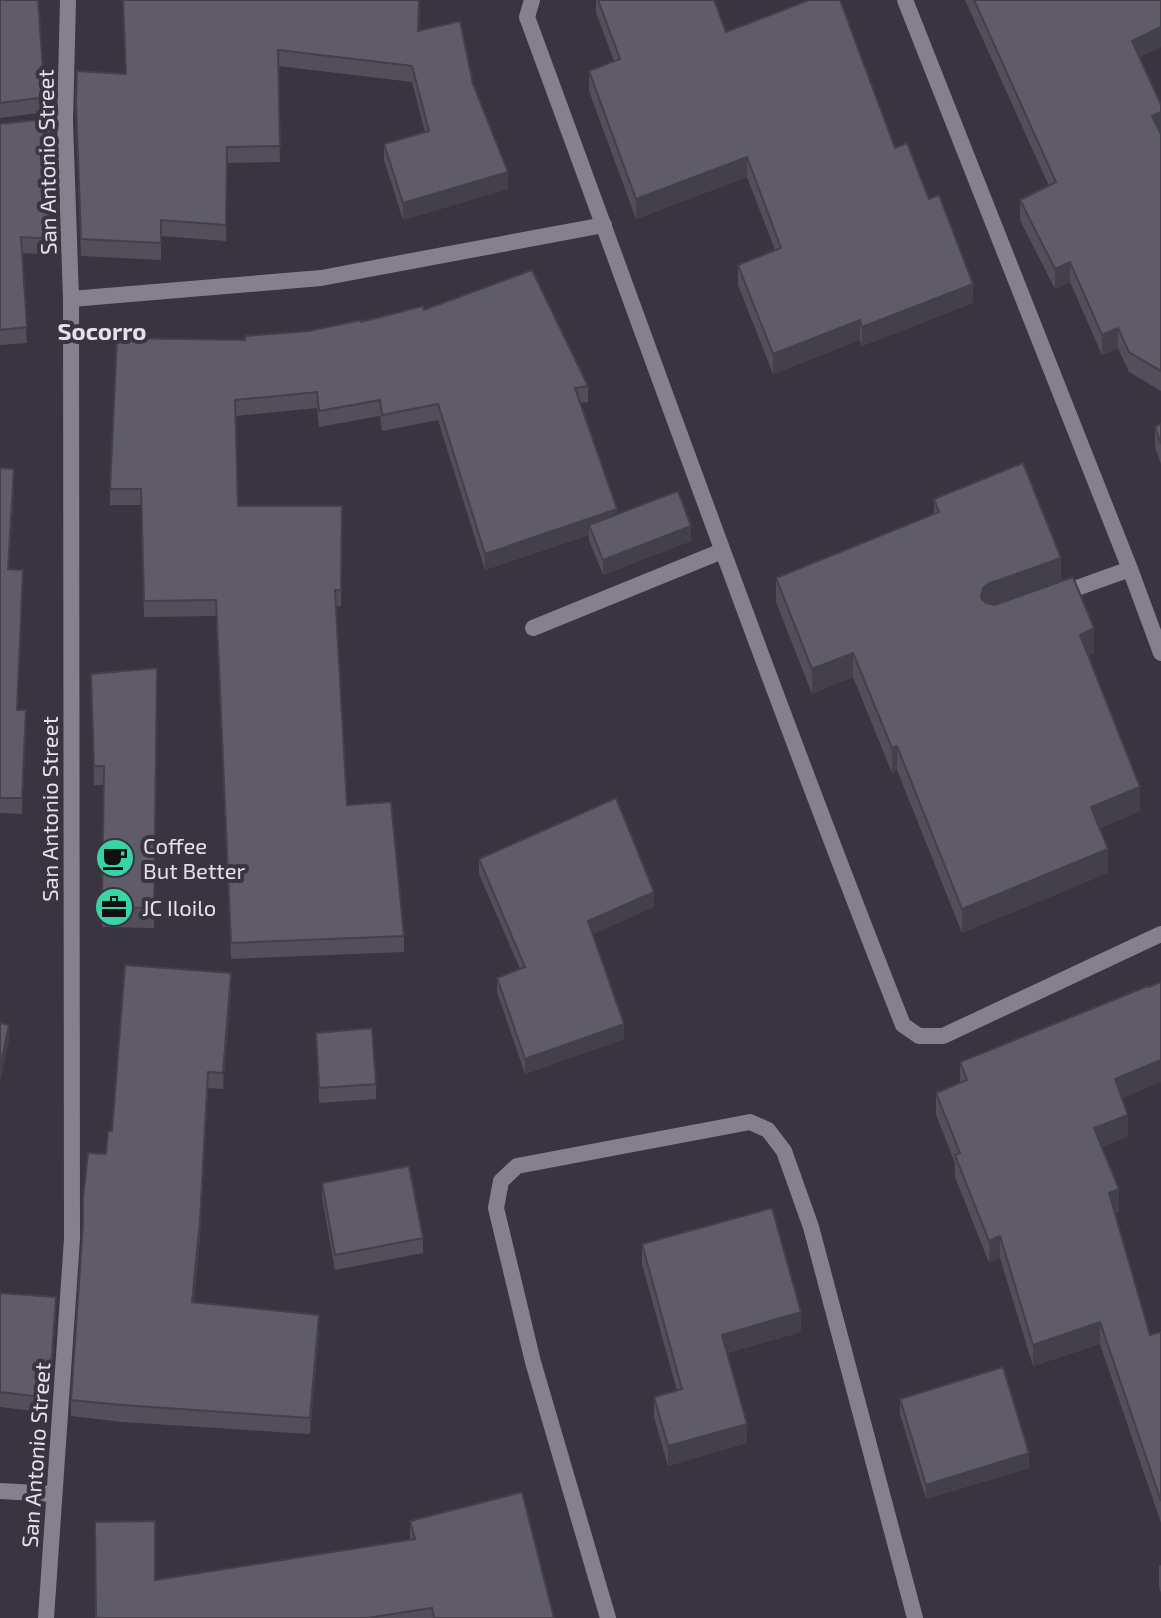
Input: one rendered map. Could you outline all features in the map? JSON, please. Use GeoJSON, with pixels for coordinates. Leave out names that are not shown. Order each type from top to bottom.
{"type":"FeatureCollection","features":[{"type":"Feature","properties":{"kind":"street","name":"San Antonio Street"},"geometry":{"type":"LineString","coordinates":[[46,1618],[72,1239],[71,299],[59,122],[68,0]]}},
{"type":"Feature","properties":{"kind":"street"},"geometry":{"type":"LineString","coordinates":[[532,0],[527,17],[722,551],[903,1025],[919,1036],[943,1036],[1161,934]]}},
{"type":"Feature","properties":{"kind":"street"},"geometry":{"type":"LineString","coordinates":[[905,0],[1161,653]]}},
{"type":"Feature","properties":{"kind":"street"},"geometry":{"type":"LineString","coordinates":[[71,299],[321,278],[604,225]]}},
{"type":"Feature","properties":{"kind":"street"},"geometry":{"type":"LineString","coordinates":[[533,628],[722,551]]}},
{"type":"Feature","properties":{"kind":"street"},"geometry":{"type":"LineString","coordinates":[[1047,599],[1130,569]]}},
{"type":"Feature","properties":{"kind":"street"},"geometry":{"type":"LineString","coordinates":[[608,1618],[533,1362],[496,1208],[501,1181],[517,1166],[750,1122],[768,1130],[784,1151],[811,1227],[915,1618]]}},
{"type":"Feature","properties":{"kind":"street"},"geometry":{"type":"LineString","coordinates":[[0,1491],[53,1494]]}},
{"type":"Feature","properties":{"kind":"building"},"geometry":{"type":"Polygon","coordinates":[[[0,0],[38,0],[43,70],[55,71],[54,96],[0,103],[0,0]]]}},
{"type":"Feature","properties":{"kind":"building"},"geometry":{"type":"Polygon","coordinates":[[[123,0],[419,0],[418,31],[460,21],[473,84],[508,172],[403,203],[384,144],[429,131],[412,66],[278,50],[280,146],[227,147],[226,225],[161,220],[161,243],[81,239],[77,71],[126,74],[123,0]]]}},
{"type":"Feature","properties":{"kind":"building"},"geometry":{"type":"Polygon","coordinates":[[[598,0],[714,0],[726,32],[809,0],[840,0],[895,148],[907,143],[929,199],[939,195],[973,284],[862,327],[860,320],[773,354],[738,265],[781,248],[747,157],[636,199],[589,71],[620,59],[598,0]]]}},
{"type":"Feature","properties":{"kind":"building"},"geometry":{"type":"Polygon","coordinates":[[[974,0],[1161,0],[1161,27],[1132,41],[1161,105],[1161,112],[1152,116],[1161,134],[1161,371],[1129,352],[1118,328],[1102,335],[1070,262],[1055,269],[1020,200],[1056,182],[974,0]]]}},
{"type":"Feature","properties":{"kind":"building"},"geometry":{"type":"Polygon","coordinates":[[[54,118],[58,239],[21,237],[27,327],[0,330],[0,124],[54,118]]]}},
{"type":"Feature","properties":{"kind":"building"},"geometry":{"type":"Polygon","coordinates":[[[532,270],[588,386],[575,388],[617,509],[485,554],[438,404],[382,415],[380,400],[319,411],[317,392],[235,400],[238,506],[342,506],[341,590],[335,590],[347,805],[391,802],[404,936],[231,943],[216,600],[144,601],[141,489],[110,489],[117,338],[245,340],[245,336],[309,331],[423,306],[424,310],[532,270]]]}},
{"type":"Feature","properties":{"kind":"building"},"geometry":{"type":"Polygon","coordinates":[[[1161,424],[1161,444],[1155,427],[1161,424]]]}},
{"type":"Feature","properties":{"kind":"building"},"geometry":{"type":"Polygon","coordinates":[[[1023,463],[1061,558],[988,584],[983,588],[981,598],[995,605],[1073,577],[1094,628],[1080,635],[1140,787],[1091,807],[1108,849],[962,909],[897,746],[892,748],[853,653],[812,669],[776,578],[939,512],[934,499],[1023,463]]]}},
{"type":"Feature","properties":{"kind":"building"},"geometry":{"type":"Polygon","coordinates":[[[0,468],[14,469],[8,569],[23,570],[17,710],[26,710],[22,798],[0,798],[0,468]]]}},
{"type":"Feature","properties":{"kind":"building"},"geometry":{"type":"Polygon","coordinates":[[[678,491],[691,526],[603,560],[589,525],[678,491]]]}},
{"type":"Feature","properties":{"kind":"building"},"geometry":{"type":"Polygon","coordinates":[[[157,668],[154,908],[102,907],[104,766],[94,766],[91,674],[157,668]]]}},
{"type":"Feature","properties":{"kind":"building"},"geometry":{"type":"Polygon","coordinates":[[[616,798],[654,892],[588,921],[624,1024],[525,1059],[497,978],[525,967],[479,859],[616,798]]]}},
{"type":"Feature","properties":{"kind":"building"},"geometry":{"type":"Polygon","coordinates":[[[125,965],[231,973],[223,1073],[208,1072],[192,1302],[319,1315],[310,1418],[71,1400],[88,1153],[106,1154],[108,1131],[112,1131],[125,965]]]}},
{"type":"Feature","properties":{"kind":"building"},"geometry":{"type":"Polygon","coordinates":[[[1161,982],[1161,1060],[1115,1079],[1128,1115],[1094,1128],[1119,1189],[1109,1193],[1150,1335],[1161,1332],[1161,1501],[1100,1322],[1033,1345],[1000,1236],[989,1241],[955,1155],[960,1153],[936,1093],[967,1080],[960,1062],[1161,982]]]}},
{"type":"Feature","properties":{"kind":"building"},"geometry":{"type":"Polygon","coordinates":[[[0,1023],[9,1025],[0,1067],[0,1023]]]}},
{"type":"Feature","properties":{"kind":"building"},"geometry":{"type":"Polygon","coordinates":[[[372,1028],[376,1084],[319,1088],[316,1033],[372,1028]]]}},
{"type":"Feature","properties":{"kind":"building"},"geometry":{"type":"Polygon","coordinates":[[[409,1166],[423,1238],[335,1255],[322,1183],[409,1166]]]}},
{"type":"Feature","properties":{"kind":"building"},"geometry":{"type":"Polygon","coordinates":[[[772,1208],[801,1312],[722,1335],[747,1424],[668,1446],[654,1397],[682,1389],[642,1244],[772,1208]]]}},
{"type":"Feature","properties":{"kind":"building"},"geometry":{"type":"Polygon","coordinates":[[[0,1293],[56,1297],[49,1398],[0,1392],[0,1293]]]}},
{"type":"Feature","properties":{"kind":"building"},"geometry":{"type":"Polygon","coordinates":[[[1003,1367],[1029,1453],[926,1485],[900,1399],[1003,1367]]]}},
{"type":"Feature","properties":{"kind":"building"},"geometry":{"type":"Polygon","coordinates":[[[522,1492],[554,1618],[434,1618],[432,1608],[367,1618],[96,1618],[95,1522],[155,1521],[155,1580],[415,1539],[410,1521],[522,1492]]]}},
{"type":"Feature","properties":{"kind":"place","name":"Coffee But Better"},"geometry":{"type":"Point","coordinates":[115,858]}},
{"type":"Feature","properties":{"kind":"place","name":"JC Iloilo"},"geometry":{"type":"Point","coordinates":[114,907]}},
{"type":"Feature","properties":{"kind":"district","name":"Socorro"},"geometry":{"type":"Point","coordinates":[102,330]}}]}
